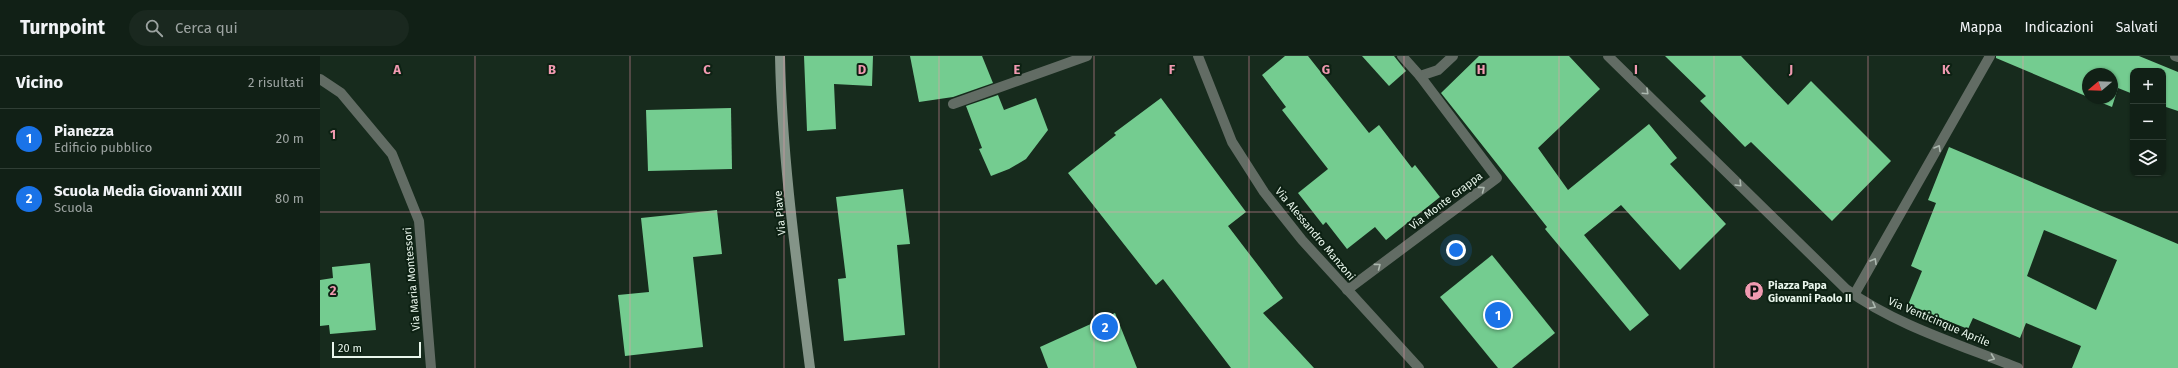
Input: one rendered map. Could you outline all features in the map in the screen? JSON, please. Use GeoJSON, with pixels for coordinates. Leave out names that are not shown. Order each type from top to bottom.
{"type":"FeatureCollection","features":[{"type":"Feature","properties":{"kind":"main road","name":"Via Piave"},"geometry":{"type":"LineString","coordinates":[[780,56],[780,90],[795,246],[810,368]]}},
{"type":"Feature","properties":{"kind":"street"},"geometry":{"type":"LineString","coordinates":[[953,104],[1087,56]]}},
{"type":"Feature","properties":{"kind":"street","name":"Via Alessandro Manzoni"},"geometry":{"type":"LineString","coordinates":[[1198,56],[1232,142],[1264,192],[1302,240],[1419,368]]}},
{"type":"Feature","properties":{"kind":"street","name":"Via Monte Grappa"},"geometry":{"type":"LineString","coordinates":[[1347,290],[1496,178],[1420,76],[1402,56]]}},
{"type":"Feature","properties":{"kind":"street"},"geometry":{"type":"LineString","coordinates":[[1420,76],[1438,70],[1453,56]]}},
{"type":"Feature","properties":{"kind":"street","name":"Via Venticinque Aprile"},"geometry":{"type":"LineString","coordinates":[[1608,56],[1854,295],[1898,319],[2018,368]]}},
{"type":"Feature","properties":{"kind":"street"},"geometry":{"type":"LineString","coordinates":[[1854,295],[1990,56]]}},
{"type":"Feature","properties":{"kind":"street","name":"Via Maria Montessori"},"geometry":{"type":"LineString","coordinates":[[320,79],[341,93],[392,154],[419,220],[431,368]]}},
{"type":"Feature","properties":{"kind":"building"},"geometry":{"type":"Polygon","coordinates":[[[804,56],[873,56],[872,86],[834,84],[836,129],[807,131],[804,56]]]}},
{"type":"Feature","properties":{"kind":"building"},"geometry":{"type":"Polygon","coordinates":[[[910,56],[982,56],[993,83],[953,97],[919,102],[910,56]]]}},
{"type":"Feature","properties":{"kind":"building"},"geometry":{"type":"Polygon","coordinates":[[[1285,56],[1308,56],[1369,133],[1379,125],[1412,168],[1415,165],[1440,197],[1386,240],[1375,227],[1347,249],[1326,222],[1323,225],[1298,193],[1328,169],[1282,110],[1286,107],[1262,75],[1285,56]]]}},
{"type":"Feature","properties":{"kind":"building"},"geometry":{"type":"Polygon","coordinates":[[[1362,56],[1394,56],[1406,71],[1389,86],[1362,56]]]}},
{"type":"Feature","properties":{"kind":"building"},"geometry":{"type":"Polygon","coordinates":[[[1479,56],[1569,56],[1600,89],[1538,148],[1568,190],[1649,124],[1677,158],[1670,164],[1726,224],[1680,270],[1621,205],[1584,235],[1649,315],[1630,331],[1545,229],[1547,227],[1441,93],[1479,56]]]}},
{"type":"Feature","properties":{"kind":"building"},"geometry":{"type":"Polygon","coordinates":[[[1665,56],[1741,56],[1788,105],[1811,81],[1891,161],[1832,221],[1751,142],[1745,147],[1700,101],[1706,96],[1665,56]]]}},
{"type":"Feature","properties":{"kind":"building"},"geometry":{"type":"Polygon","coordinates":[[[1996,56],[2139,56],[2178,72],[2178,111],[2166,107],[2166,68],[2130,68],[2130,93],[2118,88],[2118,68],[2082,68],[2082,94],[1996,58],[1996,56]]]}},
{"type":"Feature","properties":{"kind":"building"},"geometry":{"type":"Polygon","coordinates":[[[998,95],[1004,110],[1036,98],[1048,130],[1026,159],[1009,169],[991,176],[979,149],[982,148],[966,106],[998,95]]]}},
{"type":"Feature","properties":{"kind":"building"},"geometry":{"type":"Polygon","coordinates":[[[1161,98],[1246,212],[1228,226],[1283,298],[1263,313],[1314,368],[1231,368],[1163,279],[1156,285],[1068,173],[1116,135],[1114,133],[1161,98]]]}},
{"type":"Feature","properties":{"kind":"building"},"geometry":{"type":"Polygon","coordinates":[[[2105,104],[2113,104],[2112,107],[2105,104]]]}},
{"type":"Feature","properties":{"kind":"building"},"geometry":{"type":"Polygon","coordinates":[[[731,108],[732,169],[648,171],[646,110],[731,108]]]}},
{"type":"Feature","properties":{"kind":"building"},"geometry":{"type":"Polygon","coordinates":[[[1949,147],[2178,244],[2178,368],[2072,368],[2081,346],[2026,323],[2020,338],[1973,318],[1968,329],[1908,305],[1922,271],[1911,266],[1936,203],[1928,200],[1949,147]],[[2044,230],[2027,276],[2096,310],[2117,260],[2044,230]]]}},
{"type":"Feature","properties":{"kind":"building"},"geometry":{"type":"Polygon","coordinates":[[[903,189],[910,244],[897,245],[905,335],[844,341],[838,279],[846,278],[836,197],[903,189]]]}},
{"type":"Feature","properties":{"kind":"building"},"geometry":{"type":"Polygon","coordinates":[[[717,210],[722,254],[693,257],[703,347],[625,356],[618,295],[649,292],[641,218],[717,210]]]}},
{"type":"Feature","properties":{"kind":"building"},"geometry":{"type":"Polygon","coordinates":[[[1492,255],[1555,333],[1512,368],[1498,368],[1440,297],[1492,255]]]}},
{"type":"Feature","properties":{"kind":"building"},"geometry":{"type":"Polygon","coordinates":[[[370,263],[376,330],[330,334],[329,325],[320,326],[320,280],[333,278],[332,267],[370,263]]]}},
{"type":"Feature","properties":{"kind":"building"},"geometry":{"type":"Polygon","coordinates":[[[1115,313],[1137,368],[1048,368],[1040,347],[1115,313]]]}},
{"type":"Feature","properties":{"kind":"place","name":"Piazza Papa Giovanni Paolo II"},"geometry":{"type":"Point","coordinates":[1754,291]}},
{"type":"Feature","properties":{"kind":"place","name":"Pianezza"},"geometry":{"type":"Point","coordinates":[1498,315]}},
{"type":"Feature","properties":{"kind":"place","name":"Scuola Media Giovanni XXIII"},"geometry":{"type":"Point","coordinates":[1105,327]}}]}
